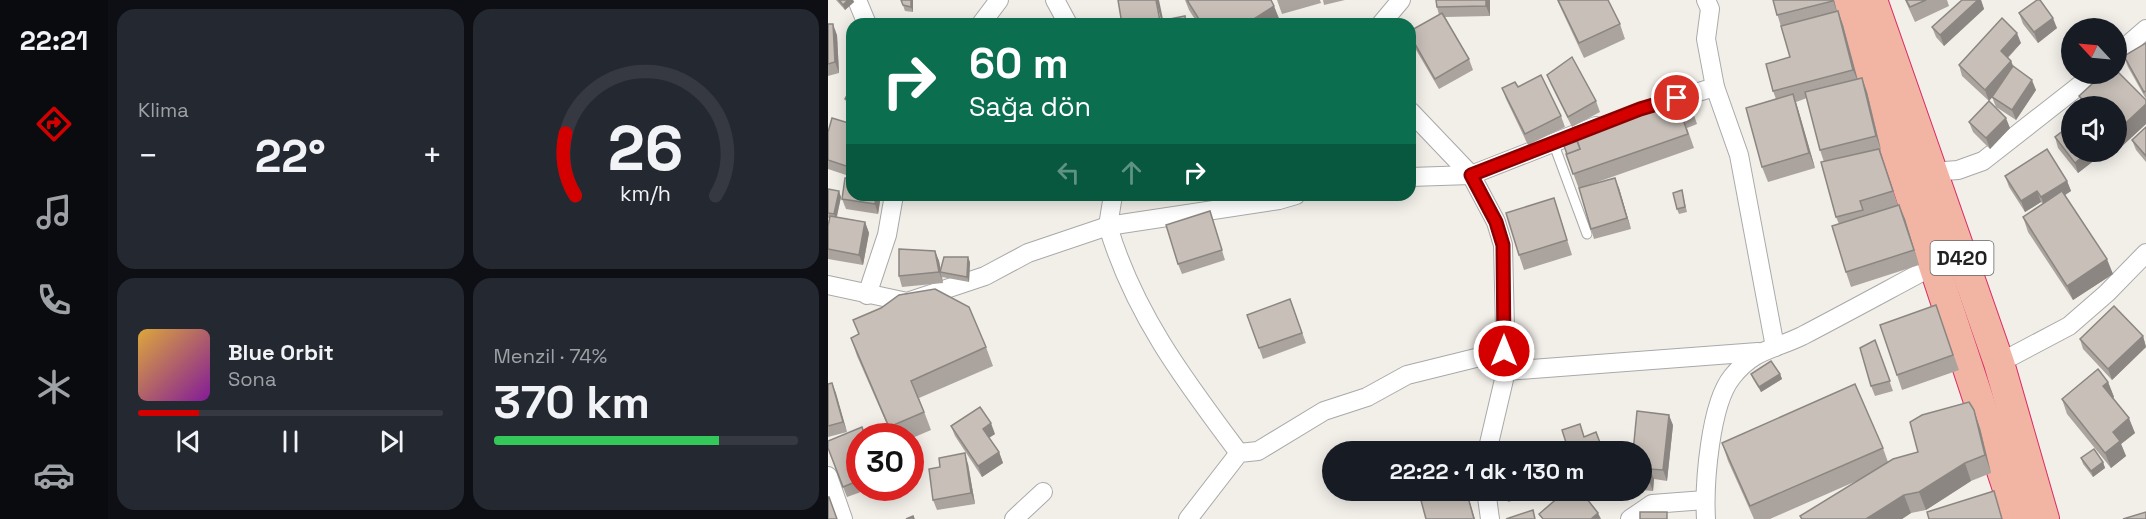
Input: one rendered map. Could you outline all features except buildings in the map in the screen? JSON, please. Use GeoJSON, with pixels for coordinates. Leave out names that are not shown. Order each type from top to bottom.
{"type":"FeatureCollection","features":[{"type":"Feature","properties":{"kind":"highway","name":"D420"},"geometry":{"type":"LineString","coordinates":[[1846,0],[1935,265],[1999,491],[2018,519]]}},
{"type":"Feature","properties":{"kind":"highway","name":"D420"},"geometry":{"type":"LineString","coordinates":[[1872,0],[1999,363],[2044,519]]}},
{"type":"Feature","properties":{"kind":"street"},"geometry":{"type":"LineString","coordinates":[[857,0],[864,18]]}},
{"type":"Feature","properties":{"kind":"street"},"geometry":{"type":"LineString","coordinates":[[986,18],[999,0]]}},
{"type":"Feature","properties":{"kind":"street"},"geometry":{"type":"LineString","coordinates":[[1054,0],[1064,18]]}},
{"type":"Feature","properties":{"kind":"street"},"geometry":{"type":"LineString","coordinates":[[1386,18],[1401,0]]}},
{"type":"Feature","properties":{"kind":"street"},"geometry":{"type":"LineString","coordinates":[[1706,0],[1710,9],[1706,39],[1715,87],[1739,155],[1766,350]]}},
{"type":"Feature","properties":{"kind":"street"},"geometry":{"type":"LineString","coordinates":[[2127,45],[2146,29]]}},
{"type":"Feature","properties":{"kind":"street"},"geometry":{"type":"LineString","coordinates":[[1931,172],[1958,170],[1983,161],[2081,84]]}},
{"type":"Feature","properties":{"kind":"street"},"geometry":{"type":"LineString","coordinates":[[1650,106],[1715,87]]}},
{"type":"Feature","properties":{"kind":"street"},"geometry":{"type":"LineString","coordinates":[[1416,117],[1471,175],[1496,222],[1503,245],[1506,371],[1490,441]]}},
{"type":"Feature","properties":{"kind":"street"},"geometry":{"type":"LineString","coordinates":[[1416,177],[1471,175],[1611,120]]}},
{"type":"Feature","properties":{"kind":"street"},"geometry":{"type":"LineString","coordinates":[[867,294],[887,235],[893,201]]}},
{"type":"Feature","properties":{"kind":"street"},"geometry":{"type":"LineString","coordinates":[[1112,201],[1108,226],[1124,276],[1154,335],[1239,453]]}},
{"type":"Feature","properties":{"kind":"street"},"geometry":{"type":"LineString","coordinates":[[830,289],[908,302],[985,276],[1028,253],[1108,226],[1272,201]]}},
{"type":"Feature","properties":{"kind":"street"},"geometry":{"type":"LineString","coordinates":[[1999,363],[2069,326],[2146,253]]}},
{"type":"Feature","properties":{"kind":"street"},"geometry":{"type":"LineString","coordinates":[[1506,371],[1766,350],[1799,337],[1935,265]]}},
{"type":"Feature","properties":{"kind":"street"},"geometry":{"type":"LineString","coordinates":[[1706,519],[1705,500],[1710,441],[1718,410],[1731,378],[1766,350]]}},
{"type":"Feature","properties":{"kind":"street"},"geometry":{"type":"LineString","coordinates":[[1188,519],[1239,453],[1258,451],[1324,411],[1367,397],[1407,375],[1504,351]]}},
{"type":"Feature","properties":{"kind":"street"},"geometry":{"type":"LineString","coordinates":[[828,476],[843,519]]}},
{"type":"Feature","properties":{"kind":"street"},"geometry":{"type":"LineString","coordinates":[[1014,519],[1043,492]]}},
{"type":"Feature","properties":{"kind":"street"},"geometry":{"type":"LineString","coordinates":[[1630,519],[1652,504],[1705,500]]}},
{"type":"Feature","properties":{"kind":"street"},"geometry":{"type":"LineString","coordinates":[[1488,501],[1490,519]]}},
{"type":"Feature","properties":{"kind":"lane"},"geometry":{"type":"LineString","coordinates":[[1553,142],[1587,234]]}},
{"type":"Feature","properties":{"kind":"route"},"geometry":{"type":"LineString","coordinates":[[1504,351],[1503,245],[1496,222],[1471,175],[1640,109],[1677,98]]}}]}
